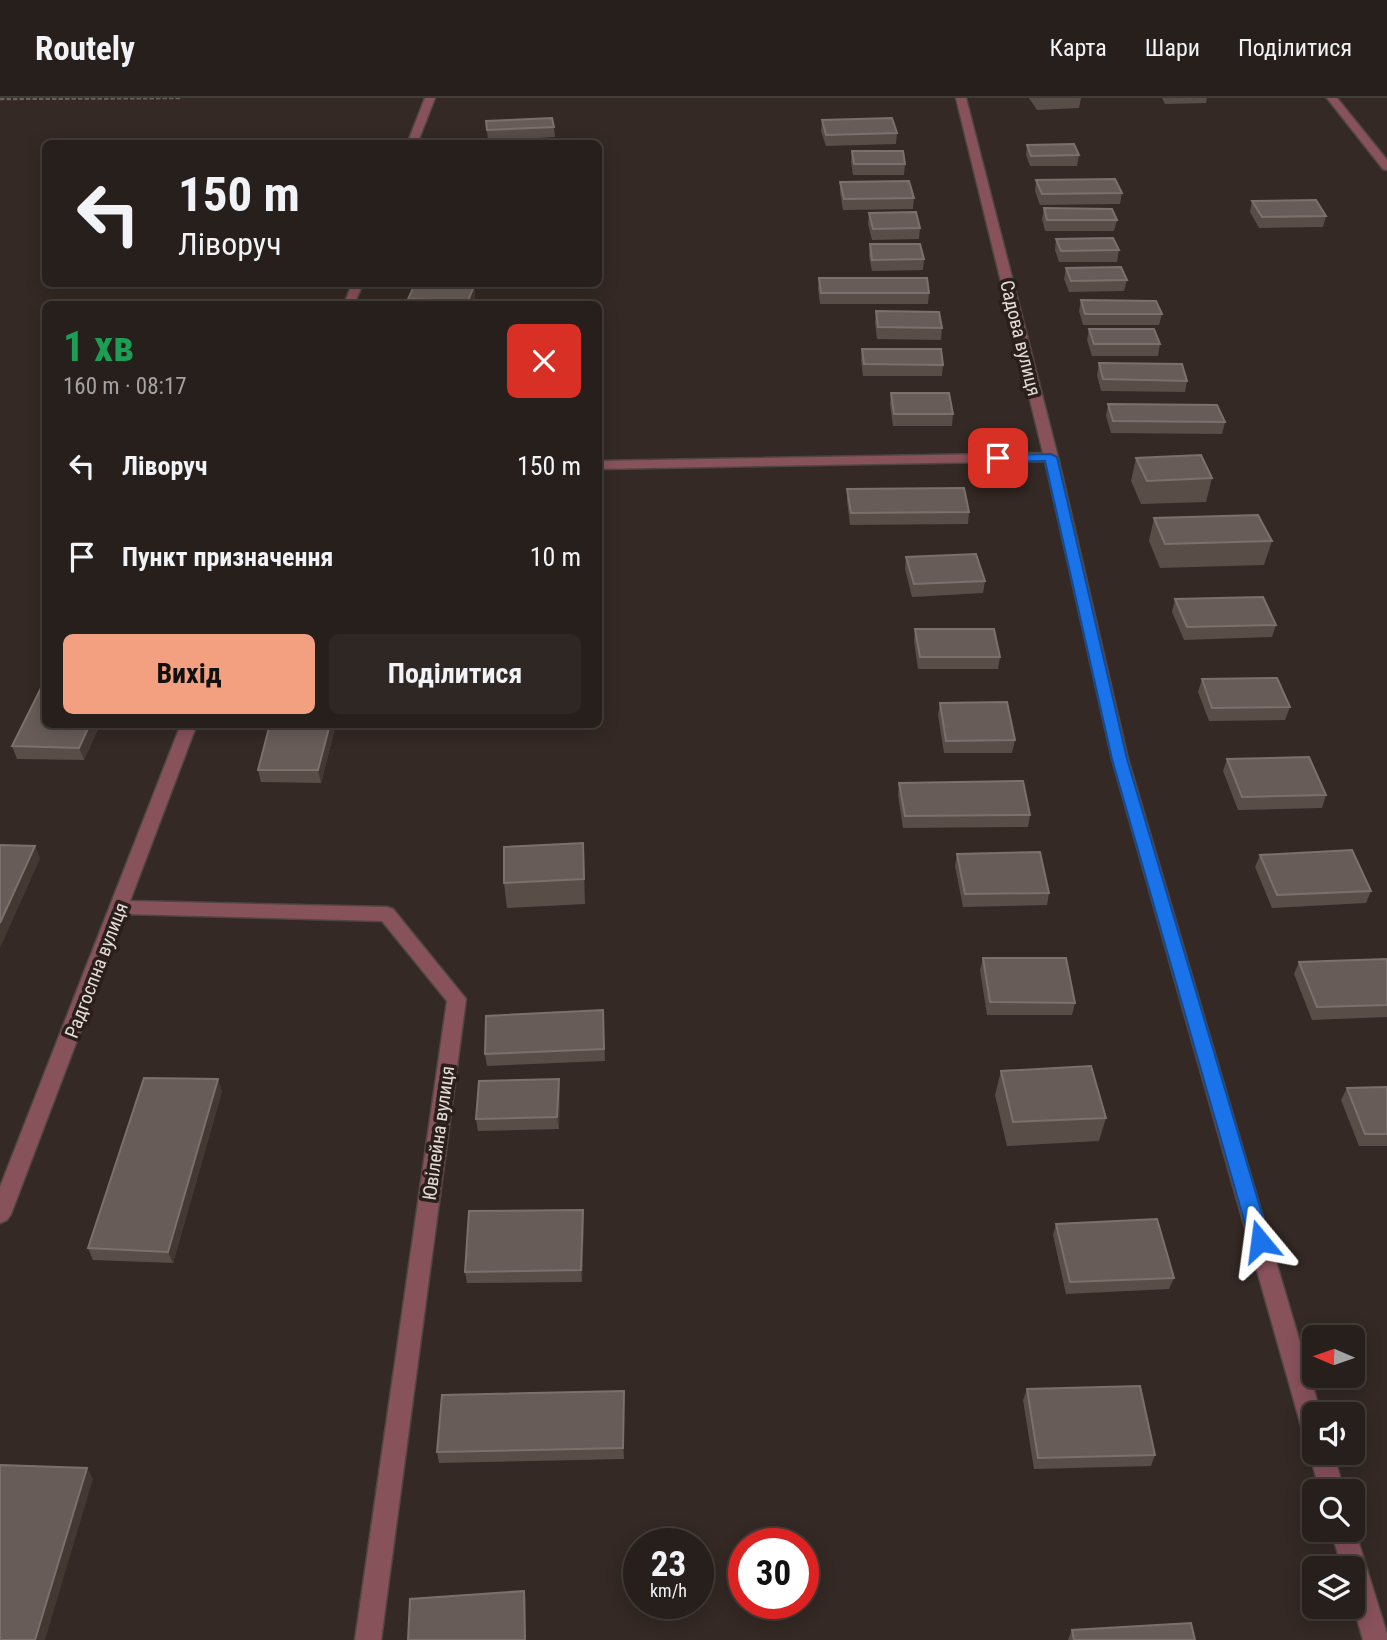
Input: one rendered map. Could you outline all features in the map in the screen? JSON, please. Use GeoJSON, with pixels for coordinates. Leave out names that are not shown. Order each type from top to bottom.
{"type":"FeatureCollection","features":[{"type":"Feature","properties":{"kind":"street"},"geometry":{"type":"LineString","coordinates":[[414,140],[430,98]]}},
{"type":"Feature","properties":{"kind":"street","name":"Садова вулиця"},"geometry":{"type":"LineString","coordinates":[[961,98],[1051,457],[1120,759],[1306,1402]]}},
{"type":"Feature","properties":{"kind":"street"},"geometry":{"type":"LineString","coordinates":[[1332,98],[1387,167]]}},
{"type":"Feature","properties":{"kind":"street"},"geometry":{"type":"LineString","coordinates":[[602,465],[1051,457]]}},
{"type":"Feature","properties":{"kind":"street","name":"Радгоспна вулиця"},"geometry":{"type":"LineString","coordinates":[[0,1213],[121,907],[188,728]]}},
{"type":"Feature","properties":{"kind":"street","name":"Ювілейна вулиця"},"geometry":{"type":"LineString","coordinates":[[121,907],[387,914],[457,999],[368,1640]]}},
{"type":"Feature","properties":{"kind":"street"},"geometry":{"type":"LineString","coordinates":[[1347,1542],[1376,1640]]}},
{"type":"Feature","properties":{"kind":"path"},"geometry":{"type":"LineString","coordinates":[[0,99],[181,98]]}},
{"type":"Feature","properties":{"kind":"building"},"geometry":{"type":"Polygon","coordinates":[[[552,118],[554,127],[487,130],[486,121],[552,118]]]}},
{"type":"Feature","properties":{"kind":"building"},"geometry":{"type":"Polygon","coordinates":[[[892,118],[897,133],[826,135],[822,120],[892,118]]]}},
{"type":"Feature","properties":{"kind":"building"},"geometry":{"type":"Polygon","coordinates":[[[1074,144],[1079,155],[1031,156],[1027,145],[1074,144]]]}},
{"type":"Feature","properties":{"kind":"building"},"geometry":{"type":"Polygon","coordinates":[[[852,151],[903,151],[905,164],[854,164],[852,151]]]}},
{"type":"Feature","properties":{"kind":"building"},"geometry":{"type":"Polygon","coordinates":[[[1115,179],[1122,193],[1042,194],[1036,180],[1115,179]]]}},
{"type":"Feature","properties":{"kind":"building"},"geometry":{"type":"Polygon","coordinates":[[[909,181],[914,198],[844,199],[840,182],[909,181]]]}},
{"type":"Feature","properties":{"kind":"building"},"geometry":{"type":"Polygon","coordinates":[[[1316,200],[1326,216],[1262,217],[1252,201],[1316,200]]]}},
{"type":"Feature","properties":{"kind":"building"},"geometry":{"type":"Polygon","coordinates":[[[1044,208],[1112,209],[1117,220],[1047,220],[1044,208]]]}},
{"type":"Feature","properties":{"kind":"building"},"geometry":{"type":"Polygon","coordinates":[[[916,212],[920,228],[873,229],[869,213],[916,212]]]}},
{"type":"Feature","properties":{"kind":"building"},"geometry":{"type":"Polygon","coordinates":[[[1113,238],[1119,250],[1061,251],[1056,239],[1113,238]]]}},
{"type":"Feature","properties":{"kind":"building"},"geometry":{"type":"Polygon","coordinates":[[[870,244],[920,244],[924,259],[872,260],[870,244]]]}},
{"type":"Feature","properties":{"kind":"building"},"geometry":{"type":"Polygon","coordinates":[[[1121,267],[1127,280],[1071,281],[1066,268],[1121,267]]]}},
{"type":"Feature","properties":{"kind":"building"},"geometry":{"type":"Polygon","coordinates":[[[819,278],[927,278],[929,293],[821,293],[819,278]]]}},
{"type":"Feature","properties":{"kind":"building"},"geometry":{"type":"Polygon","coordinates":[[[414,287],[474,287],[468,301],[408,299],[414,287]]]}},
{"type":"Feature","properties":{"kind":"building"},"geometry":{"type":"Polygon","coordinates":[[[1081,300],[1156,301],[1162,314],[1085,314],[1081,300]]]}},
{"type":"Feature","properties":{"kind":"building"},"geometry":{"type":"Polygon","coordinates":[[[876,311],[939,312],[942,328],[878,327],[876,311]]]}},
{"type":"Feature","properties":{"kind":"building"},"geometry":{"type":"Polygon","coordinates":[[[1089,329],[1154,329],[1160,344],[1094,344],[1089,329]]]}},
{"type":"Feature","properties":{"kind":"building"},"geometry":{"type":"Polygon","coordinates":[[[862,349],[941,349],[943,365],[864,364],[862,349]]]}},
{"type":"Feature","properties":{"kind":"building"},"geometry":{"type":"Polygon","coordinates":[[[1099,363],[1182,364],[1187,381],[1103,379],[1099,363]]]}},
{"type":"Feature","properties":{"kind":"building"},"geometry":{"type":"Polygon","coordinates":[[[891,393],[949,393],[953,414],[894,414],[891,393]]]}},
{"type":"Feature","properties":{"kind":"building"},"geometry":{"type":"Polygon","coordinates":[[[1108,404],[1217,405],[1225,422],[1113,421],[1108,404]]]}},
{"type":"Feature","properties":{"kind":"building"},"geometry":{"type":"Polygon","coordinates":[[[1201,455],[1212,478],[1147,481],[1136,458],[1201,455]]]}},
{"type":"Feature","properties":{"kind":"building"},"geometry":{"type":"Polygon","coordinates":[[[964,488],[969,512],[851,513],[847,489],[964,488]]]}},
{"type":"Feature","properties":{"kind":"building"},"geometry":{"type":"Polygon","coordinates":[[[1258,515],[1272,541],[1165,544],[1154,518],[1258,515]]]}},
{"type":"Feature","properties":{"kind":"building"},"geometry":{"type":"Polygon","coordinates":[[[976,554],[985,581],[914,584],[906,557],[976,554]]]}},
{"type":"Feature","properties":{"kind":"building"},"geometry":{"type":"Polygon","coordinates":[[[1263,597],[1276,625],[1187,627],[1175,599],[1263,597]]]}},
{"type":"Feature","properties":{"kind":"building"},"geometry":{"type":"Polygon","coordinates":[[[915,629],[994,629],[1000,657],[920,657],[915,629]]]}},
{"type":"Feature","properties":{"kind":"building"},"geometry":{"type":"Polygon","coordinates":[[[1277,678],[1290,707],[1212,708],[1202,679],[1277,678]]]}},
{"type":"Feature","properties":{"kind":"building"},"geometry":{"type":"Polygon","coordinates":[[[42,686],[42,728],[88,728],[79,748],[12,746],[42,686]]]}},
{"type":"Feature","properties":{"kind":"building"},"geometry":{"type":"Polygon","coordinates":[[[1007,702],[1015,740],[946,741],[940,703],[1007,702]]]}},
{"type":"Feature","properties":{"kind":"building"},"geometry":{"type":"Polygon","coordinates":[[[269,728],[329,728],[318,770],[258,770],[269,728]]]}},
{"type":"Feature","properties":{"kind":"building"},"geometry":{"type":"Polygon","coordinates":[[[1309,757],[1326,795],[1242,797],[1227,759],[1309,757]]]}},
{"type":"Feature","properties":{"kind":"building"},"geometry":{"type":"Polygon","coordinates":[[[1023,781],[1030,815],[905,816],[899,783],[1023,781]]]}},
{"type":"Feature","properties":{"kind":"building"},"geometry":{"type":"Polygon","coordinates":[[[583,843],[584,879],[504,883],[504,847],[583,843]]]}},
{"type":"Feature","properties":{"kind":"building"},"geometry":{"type":"Polygon","coordinates":[[[0,845],[35,846],[0,923],[0,845]]]}},
{"type":"Feature","properties":{"kind":"building"},"geometry":{"type":"Polygon","coordinates":[[[1352,850],[1371,891],[1277,895],[1260,855],[1352,850]]]}},
{"type":"Feature","properties":{"kind":"building"},"geometry":{"type":"Polygon","coordinates":[[[1040,852],[1049,893],[965,894],[957,854],[1040,852]]]}},
{"type":"Feature","properties":{"kind":"building"},"geometry":{"type":"Polygon","coordinates":[[[983,958],[1066,958],[1075,1003],[990,1002],[983,958]]]}},
{"type":"Feature","properties":{"kind":"building"},"geometry":{"type":"Polygon","coordinates":[[[1386,959],[1387,1005],[1317,1007],[1299,962],[1386,959]]]}},
{"type":"Feature","properties":{"kind":"building"},"geometry":{"type":"Polygon","coordinates":[[[603,1010],[604,1049],[485,1054],[486,1016],[603,1010]]]}},
{"type":"Feature","properties":{"kind":"building"},"geometry":{"type":"Polygon","coordinates":[[[1091,1066],[1106,1118],[1013,1122],[1001,1071],[1091,1066]]]}},
{"type":"Feature","properties":{"kind":"building"},"geometry":{"type":"Polygon","coordinates":[[[144,1078],[218,1079],[168,1252],[88,1248],[144,1078]]]}},
{"type":"Feature","properties":{"kind":"building"},"geometry":{"type":"Polygon","coordinates":[[[559,1079],[557,1117],[476,1119],[479,1081],[559,1079]]]}},
{"type":"Feature","properties":{"kind":"building"},"geometry":{"type":"Polygon","coordinates":[[[1387,1087],[1387,1134],[1365,1134],[1347,1088],[1387,1087]]]}},
{"type":"Feature","properties":{"kind":"building"},"geometry":{"type":"Polygon","coordinates":[[[583,1210],[581,1270],[465,1272],[469,1211],[583,1210]]]}},
{"type":"Feature","properties":{"kind":"building"},"geometry":{"type":"Polygon","coordinates":[[[1157,1219],[1174,1278],[1070,1282],[1056,1224],[1157,1219]]]}},
{"type":"Feature","properties":{"kind":"building"},"geometry":{"type":"Polygon","coordinates":[[[1140,1386],[1155,1455],[1038,1458],[1027,1389],[1140,1386]]]}},
{"type":"Feature","properties":{"kind":"building"},"geometry":{"type":"Polygon","coordinates":[[[624,1391],[623,1448],[437,1452],[442,1395],[624,1391]]]}},
{"type":"Feature","properties":{"kind":"building"},"geometry":{"type":"Polygon","coordinates":[[[0,1465],[87,1468],[35,1640],[0,1640],[0,1465]]]}},
{"type":"Feature","properties":{"kind":"building"},"geometry":{"type":"Polygon","coordinates":[[[524,1591],[525,1640],[408,1640],[410,1599],[524,1591]]]}},
{"type":"Feature","properties":{"kind":"building"},"geometry":{"type":"Polygon","coordinates":[[[1191,1623],[1195,1640],[1074,1640],[1072,1630],[1191,1623]]]}},
{"type":"Feature","properties":{"kind":"route"},"geometry":{"type":"LineString","coordinates":[[998,458],[1051,457],[1120,759],[1260,1241]]}}]}
